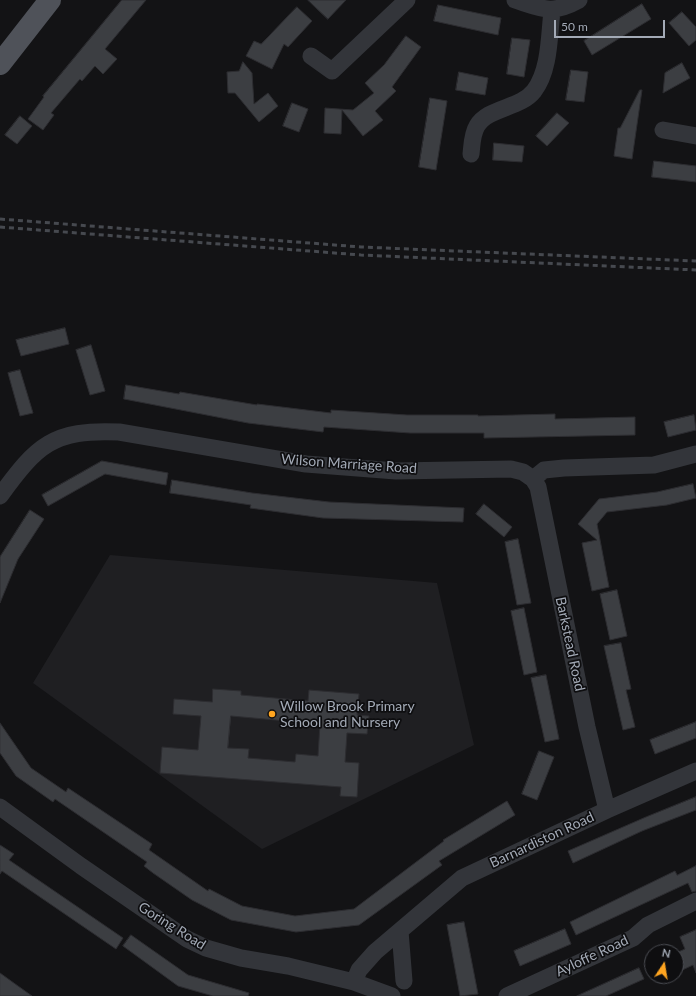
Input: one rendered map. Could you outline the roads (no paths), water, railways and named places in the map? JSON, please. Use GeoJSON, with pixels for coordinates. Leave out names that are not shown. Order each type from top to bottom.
{"type":"FeatureCollection","features":[{"type":"Feature","properties":{"kind":"main road"},"geometry":{"type":"LineString","coordinates":[[0,64],[50,0]]}},
{"type":"Feature","properties":{"kind":"street"},"geometry":{"type":"LineString","coordinates":[[310,56],[332,71],[407,0]]}},
{"type":"Feature","properties":{"kind":"street"},"geometry":{"type":"LineString","coordinates":[[515,0],[552,10],[564,9],[579,0]]}},
{"type":"Feature","properties":{"kind":"street"},"geometry":{"type":"LineString","coordinates":[[471,154],[477,127],[485,118],[521,102],[532,92],[541,80],[548,45],[552,10]]}},
{"type":"Feature","properties":{"kind":"street"},"geometry":{"type":"LineString","coordinates":[[663,130],[695,133]]}},
{"type":"Feature","properties":{"kind":"street","name":"Wilson Marriage Road"},"geometry":{"type":"LineString","coordinates":[[0,496],[24,464],[39,450],[56,439],[90,430],[119,432],[306,464],[396,471],[511,468],[523,472],[533,479]]}},
{"type":"Feature","properties":{"kind":"street"},"geometry":{"type":"LineString","coordinates":[[533,479],[544,470],[654,465],[696,454]]}},
{"type":"Feature","properties":{"kind":"street","name":"Barkstead Road"},"geometry":{"type":"LineString","coordinates":[[533,479],[538,487],[587,727],[606,810]]}},
{"type":"Feature","properties":{"kind":"street","name":"Barnardiston Road"},"geometry":{"type":"LineString","coordinates":[[354,982],[359,970],[376,952],[462,878],[606,810],[696,771]]}},
{"type":"Feature","properties":{"kind":"street","name":"Goring Road"},"geometry":{"type":"LineString","coordinates":[[0,807],[187,939],[206,948],[241,958],[288,966],[354,982],[392,996]]}},
{"type":"Feature","properties":{"kind":"street","name":"Ayloffe Road"},"geometry":{"type":"LineString","coordinates":[[507,996],[633,938],[648,924],[696,901]]}},
{"type":"Feature","properties":{"kind":"street"},"geometry":{"type":"LineString","coordinates":[[400,931],[404,981]]}},
{"type":"Feature","properties":{"kind":"railway"},"geometry":{"type":"LineString","coordinates":[[0,219],[361,247],[696,261]]}},
{"type":"Feature","properties":{"kind":"railway"},"geometry":{"type":"LineString","coordinates":[[0,227],[361,255],[696,270]]}},
{"type":"Feature","properties":{"kind":"place","name":"Willow Brook Primary School and Nursery"},"geometry":{"type":"Point","coordinates":[272,714]}}]}
